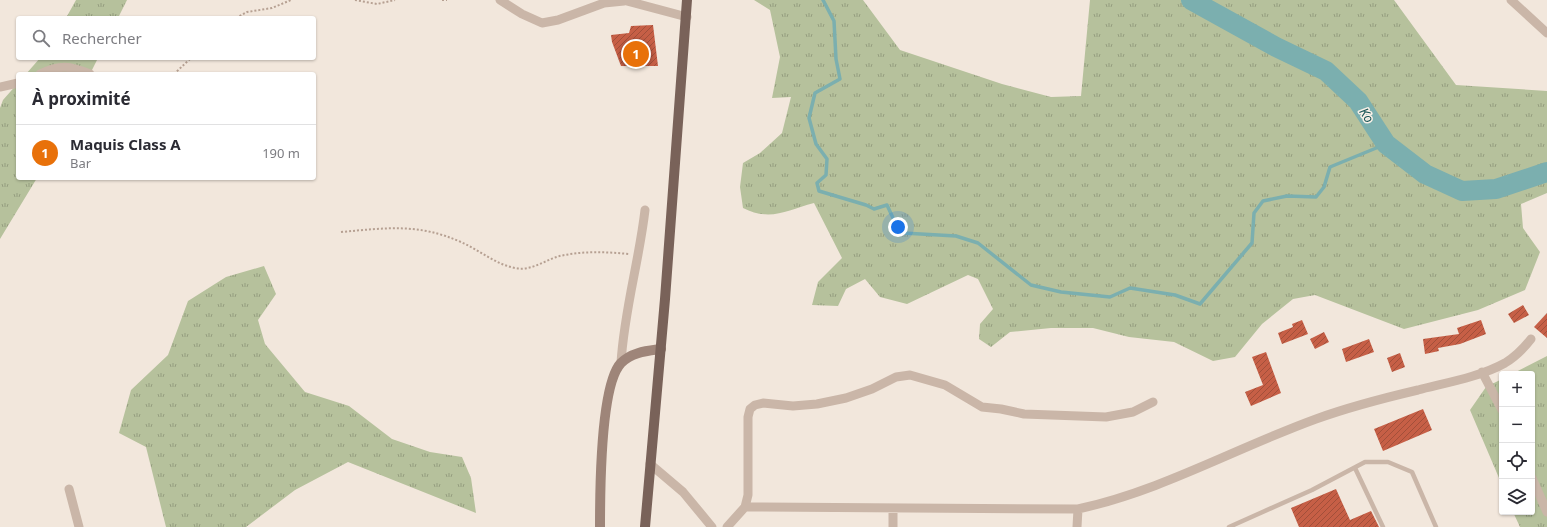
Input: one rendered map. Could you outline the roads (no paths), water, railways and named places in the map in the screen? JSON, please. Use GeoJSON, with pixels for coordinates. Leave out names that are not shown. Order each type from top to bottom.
{"type":"FeatureCollection","features":[{"type":"Feature","properties":{"kind":"main road"},"geometry":{"type":"LineString","coordinates":[[645,527],[661,349],[687,17],[687,0]]}},
{"type":"Feature","properties":{"kind":"street"},"geometry":{"type":"LineString","coordinates":[[500,0],[522,14],[542,23],[558,20],[604,4],[624,0],[687,17]]}},
{"type":"Feature","properties":{"kind":"street"},"geometry":{"type":"LineString","coordinates":[[1511,0],[1547,33]]}},
{"type":"Feature","properties":{"kind":"street"},"geometry":{"type":"LineString","coordinates":[[44,72],[52,68],[62,66],[72,67],[85,72]]}},
{"type":"Feature","properties":{"kind":"street"},"geometry":{"type":"LineString","coordinates":[[0,87],[16,83]]}},
{"type":"Feature","properties":{"kind":"street"},"geometry":{"type":"LineString","coordinates":[[600,527],[608,394],[621,363],[624,325],[646,210]]}},
{"type":"Feature","properties":{"kind":"street"},"geometry":{"type":"LineString","coordinates":[[745,507],[1078,509],[1104,504],[1158,484],[1316,419],[1455,381],[1482,372],[1504,363],[1522,350],[1531,339]]}},
{"type":"Feature","properties":{"kind":"street"},"geometry":{"type":"LineString","coordinates":[[621,363],[630,356],[661,349]]}},
{"type":"Feature","properties":{"kind":"street"},"geometry":{"type":"LineString","coordinates":[[1482,372],[1500,407]]}},
{"type":"Feature","properties":{"kind":"street"},"geometry":{"type":"LineString","coordinates":[[728,527],[745,507],[748,495],[748,417],[750,409],[755,405],[763,403],[793,406],[817,404],[846,398],[872,389],[896,377],[910,375],[945,385],[982,407],[1024,414],[1106,417],[1133,412],[1153,402]]}},
{"type":"Feature","properties":{"kind":"street"},"geometry":{"type":"LineString","coordinates":[[650,464],[683,492],[712,527]]}},
{"type":"Feature","properties":{"kind":"street"},"geometry":{"type":"LineString","coordinates":[[1532,479],[1547,512]]}},
{"type":"Feature","properties":{"kind":"street"},"geometry":{"type":"LineString","coordinates":[[69,489],[79,527]]}},
{"type":"Feature","properties":{"kind":"street"},"geometry":{"type":"LineString","coordinates":[[893,509],[893,527]]}},
{"type":"Feature","properties":{"kind":"street"},"geometry":{"type":"LineString","coordinates":[[1077,527],[1078,509]]}},
{"type":"Feature","properties":{"kind":"lane"},"geometry":{"type":"LineString","coordinates":[[1229,527],[1312,490],[1365,462],[1388,462],[1412,472],[1436,527]]}},
{"type":"Feature","properties":{"kind":"lane"},"geometry":{"type":"LineString","coordinates":[[1355,468],[1383,527]]}},
{"type":"Feature","properties":{"kind":"waterway"},"geometry":{"type":"LineString","coordinates":[[823,0],[834,21],[836,59],[840,79],[815,93],[809,118],[816,144],[827,159],[826,175],[817,183],[819,191],[866,205],[874,209],[887,205],[893,218],[903,233],[956,236],[978,243],[1031,285],[1061,292],[1110,297],[1130,288],[1175,295],[1200,304],[1252,243],[1254,213],[1263,201],[1287,196],[1316,197],[1324,187],[1330,167],[1386,144]]}},
{"type":"Feature","properties":{"kind":"waterway","name":"Ko"},"geometry":{"type":"LineString","coordinates":[[1191,0],[1276,47],[1326,71],[1358,101],[1386,144],[1425,174],[1462,191],[1496,189],[1547,172]]}},
{"type":"Feature","properties":{"kind":"place","name":"Maquis Class A"},"geometry":{"type":"Point","coordinates":[636,54]}}]}
